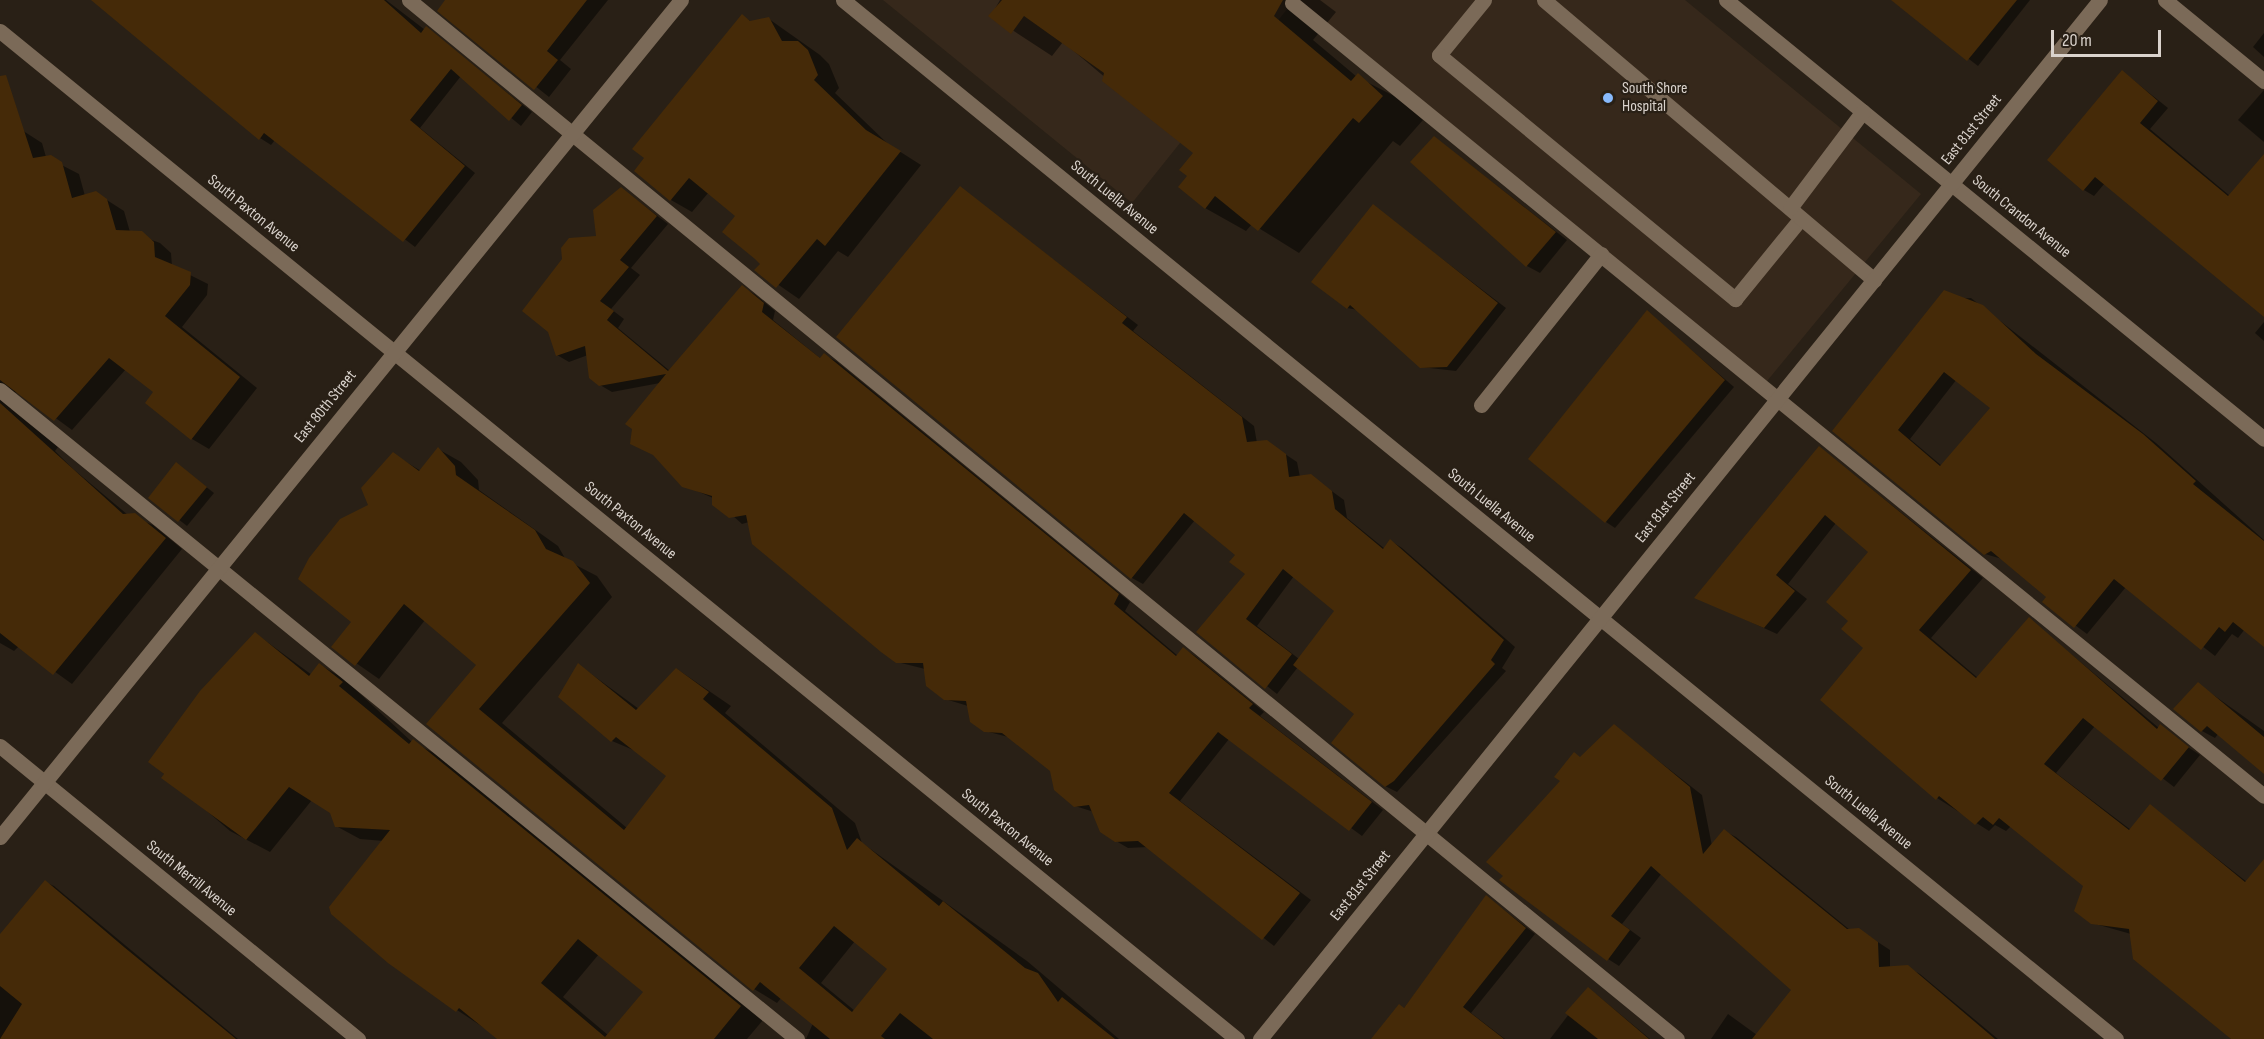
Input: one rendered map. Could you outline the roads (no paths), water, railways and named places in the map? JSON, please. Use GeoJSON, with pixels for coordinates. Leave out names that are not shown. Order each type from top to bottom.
{"type":"FeatureCollection","features":[{"type":"Feature","properties":{"kind":"street"},"geometry":{"type":"LineString","coordinates":[[409,0],[1677,1039]]}},
{"type":"Feature","properties":{"kind":"street","name":"East 80th Street"},"geometry":{"type":"LineString","coordinates":[[0,837],[681,0]]}},
{"type":"Feature","properties":{"kind":"street","name":"South Luella Avenue"},"geometry":{"type":"LineString","coordinates":[[843,0],[2116,1039]]}},
{"type":"Feature","properties":{"kind":"street"},"geometry":{"type":"LineString","coordinates":[[1484,0],[1439,55],[1735,299],[1796,213],[1863,111]]}},
{"type":"Feature","properties":{"kind":"street"},"geometry":{"type":"LineString","coordinates":[[1544,0],[1874,280]]}},
{"type":"Feature","properties":{"kind":"street","name":"South Crandon Avenue"},"geometry":{"type":"LineString","coordinates":[[1726,0],[2264,439]]}},
{"type":"Feature","properties":{"kind":"street","name":"East 81st Street"},"geometry":{"type":"LineString","coordinates":[[1260,1039],[2100,0]]}},
{"type":"Feature","properties":{"kind":"street"},"geometry":{"type":"LineString","coordinates":[[2165,0],[2264,81]]}},
{"type":"Feature","properties":{"kind":"street"},"geometry":{"type":"LineString","coordinates":[[1293,3],[2264,796]]}},
{"type":"Feature","properties":{"kind":"street","name":"South Paxton Avenue"},"geometry":{"type":"LineString","coordinates":[[0,31],[1237,1039]]}},
{"type":"Feature","properties":{"kind":"street"},"geometry":{"type":"LineString","coordinates":[[1481,405],[1601,254]]}},
{"type":"Feature","properties":{"kind":"street"},"geometry":{"type":"LineString","coordinates":[[0,390],[797,1039]]}},
{"type":"Feature","properties":{"kind":"street","name":"South Merrill Avenue"},"geometry":{"type":"LineString","coordinates":[[0,746],[358,1039]]}},
{"type":"Feature","properties":{"kind":"place","name":"South Shore Hospital"},"geometry":{"type":"Point","coordinates":[1608,98]}}]}
